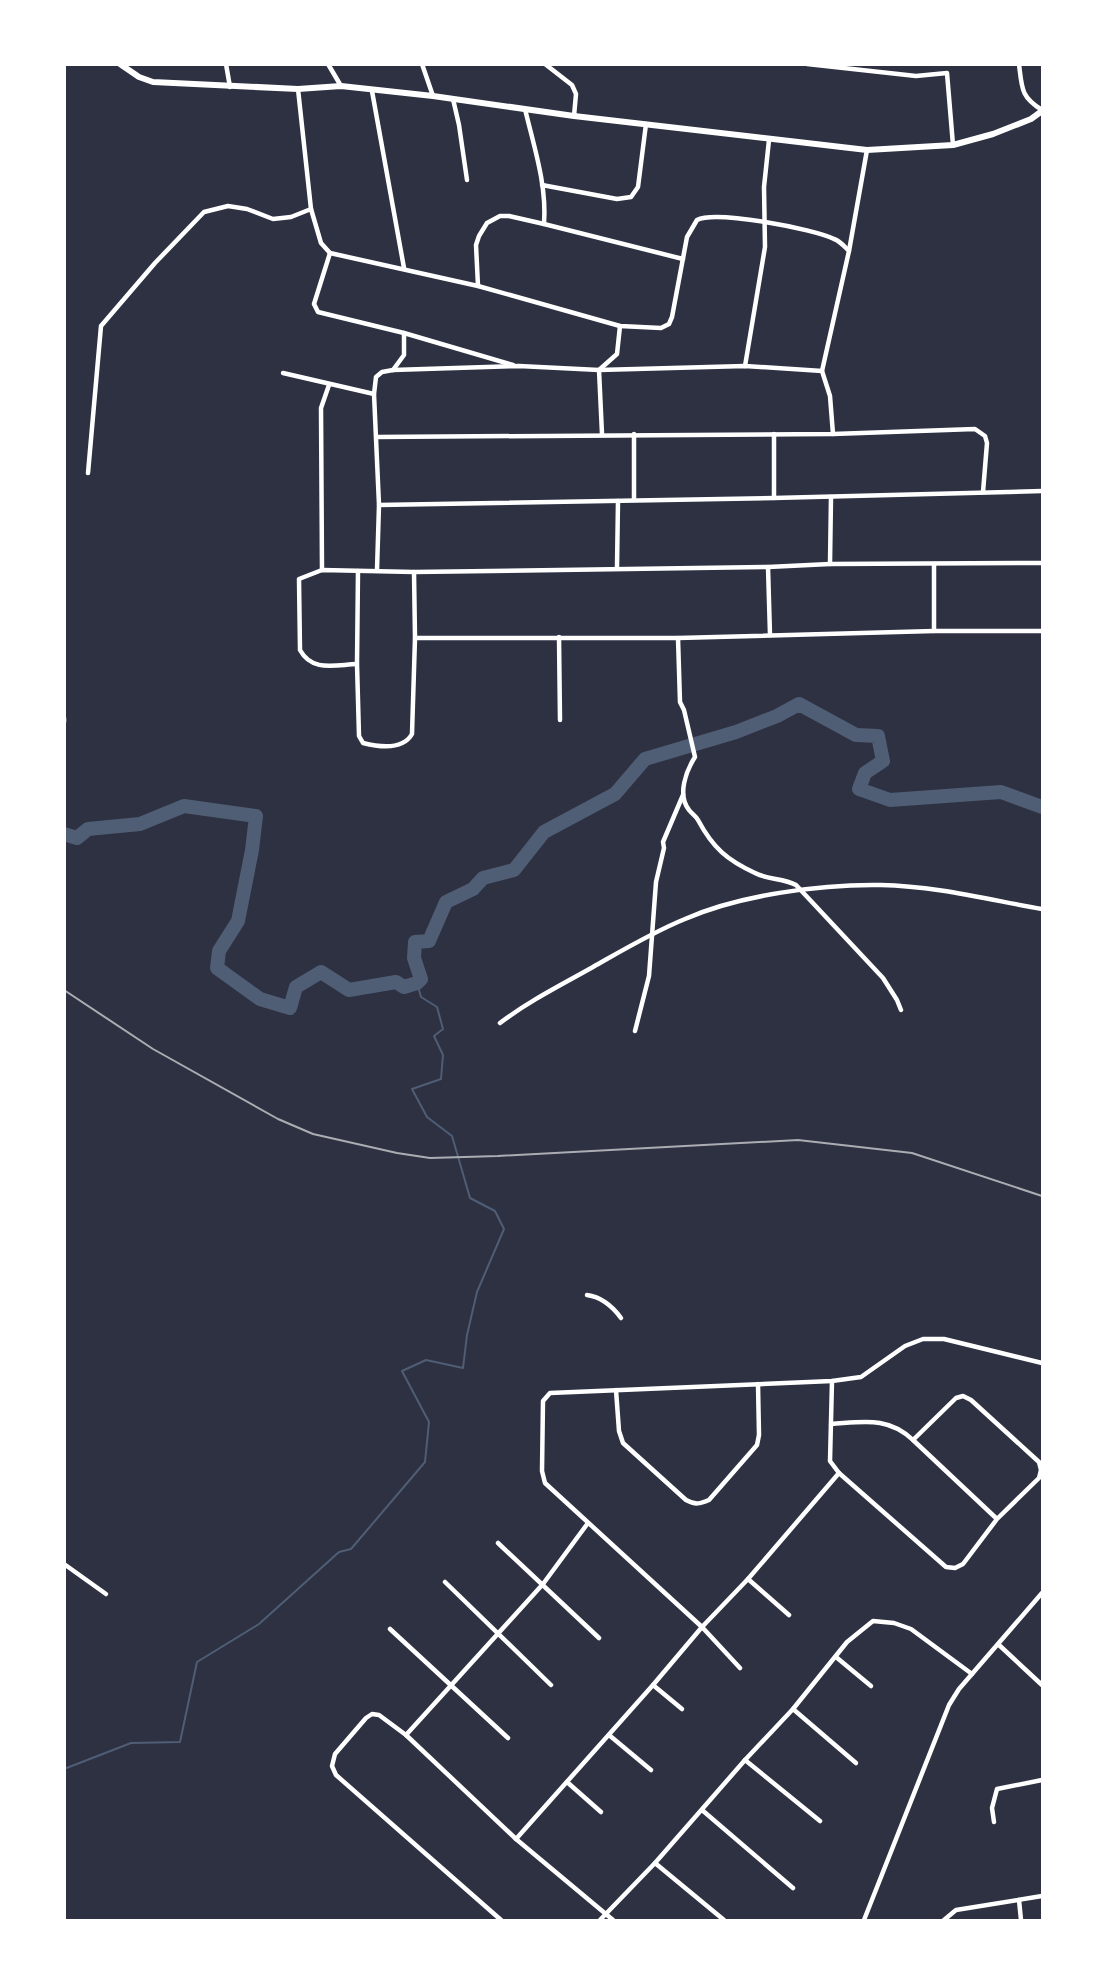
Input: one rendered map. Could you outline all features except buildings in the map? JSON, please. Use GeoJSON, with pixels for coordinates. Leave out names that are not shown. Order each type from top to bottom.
{"type":"FeatureCollection","features":[{"type":"Feature","properties":{"kind":"street"},"geometry":{"type":"LineString","coordinates":[[120,64],[139,77],[153,82],[298,89],[341,86],[769,140],[867,150],[953,145],[993,134],[1031,119],[1042,111],[1024,96],[1019,64]]}},
{"type":"Feature","properties":{"kind":"street"},"geometry":{"type":"LineString","coordinates":[[226,64],[230,87]]}},
{"type":"Feature","properties":{"kind":"street"},"geometry":{"type":"LineString","coordinates":[[328,64],[341,86]]}},
{"type":"Feature","properties":{"kind":"street"},"geometry":{"type":"LineString","coordinates":[[422,64],[433,96]]}},
{"type":"Feature","properties":{"kind":"street"},"geometry":{"type":"LineString","coordinates":[[545,64],[575,89],[574,116]]}},
{"type":"Feature","properties":{"kind":"street"},"geometry":{"type":"LineString","coordinates":[[807,64],[916,76],[947,74]]}},
{"type":"Feature","properties":{"kind":"street"},"geometry":{"type":"LineString","coordinates":[[946,64],[953,145]]}},
{"type":"Feature","properties":{"kind":"street"},"geometry":{"type":"LineString","coordinates":[[298,89],[311,209],[321,243],[330,253],[478,285],[620,326],[661,328],[669,324],[672,317],[687,237],[700,218],[766,222],[807,229],[836,239],[849,251]]}},
{"type":"Feature","properties":{"kind":"street"},"geometry":{"type":"LineString","coordinates":[[372,91],[404,268]]}},
{"type":"Feature","properties":{"kind":"street"},"geometry":{"type":"LineString","coordinates":[[453,99],[467,180]]}},
{"type":"Feature","properties":{"kind":"street"},"geometry":{"type":"LineString","coordinates":[[525,109],[542,185],[545,208],[544,224]]}},
{"type":"Feature","properties":{"kind":"street"},"geometry":{"type":"LineString","coordinates":[[542,185],[617,199],[631,197],[638,187],[646,124]]}},
{"type":"Feature","properties":{"kind":"street"},"geometry":{"type":"LineString","coordinates":[[745,366],[765,248],[764,187],[769,140]]}},
{"type":"Feature","properties":{"kind":"street"},"geometry":{"type":"LineString","coordinates":[[833,434],[830,396],[822,371],[849,251],[867,150]]}},
{"type":"Feature","properties":{"kind":"street"},"geometry":{"type":"LineString","coordinates":[[88,473],[101,326],[155,262],[204,212],[228,206],[247,209],[273,219],[291,217],[311,209]]}},
{"type":"Feature","properties":{"kind":"street"},"geometry":{"type":"LineString","coordinates":[[478,285],[477,245],[482,228],[493,218],[508,216],[683,259]]}},
{"type":"Feature","properties":{"kind":"street"},"geometry":{"type":"LineString","coordinates":[[330,253],[314,304],[315,309],[327,316],[404,333],[519,366]]}},
{"type":"Feature","properties":{"kind":"street"},"geometry":{"type":"LineString","coordinates":[[602,434],[599,370],[616,354],[620,326]]}},
{"type":"Feature","properties":{"kind":"street"},"geometry":{"type":"LineString","coordinates":[[393,370],[404,355],[404,333]]}},
{"type":"Feature","properties":{"kind":"street"},"geometry":{"type":"LineString","coordinates":[[377,570],[379,505],[374,394],[378,374],[393,370],[519,366],[599,370],[745,366],[822,371]]}},
{"type":"Feature","properties":{"kind":"street"},"geometry":{"type":"LineString","coordinates":[[283,373],[374,394]]}},
{"type":"Feature","properties":{"kind":"street"},"geometry":{"type":"LineString","coordinates":[[322,570],[321,408],[329,385]]}},
{"type":"Feature","properties":{"kind":"street"},"geometry":{"type":"LineString","coordinates":[[376,437],[833,434],[975,429],[985,436],[987,442],[983,492]]}},
{"type":"Feature","properties":{"kind":"street"},"geometry":{"type":"LineString","coordinates":[[634,434],[634,500]]}},
{"type":"Feature","properties":{"kind":"street"},"geometry":{"type":"LineString","coordinates":[[774,434],[774,498]]}},
{"type":"Feature","properties":{"kind":"street"},"geometry":{"type":"LineString","coordinates":[[379,505],[1042,491]]}},
{"type":"Feature","properties":{"kind":"street"},"geometry":{"type":"LineString","coordinates":[[830,564],[831,497]]}},
{"type":"Feature","properties":{"kind":"street"},"geometry":{"type":"LineString","coordinates":[[617,568],[618,501]]}},
{"type":"Feature","properties":{"kind":"street"},"geometry":{"type":"LineString","coordinates":[[357,664],[308,662],[300,650],[299,579],[322,570],[414,572],[768,567],[830,564],[1042,563]]}},
{"type":"Feature","properties":{"kind":"street"},"geometry":{"type":"LineString","coordinates":[[934,565],[934,631]]}},
{"type":"Feature","properties":{"kind":"street"},"geometry":{"type":"LineString","coordinates":[[768,567],[770,635]]}},
{"type":"Feature","properties":{"kind":"street"},"geometry":{"type":"LineString","coordinates":[[358,571],[357,664],[361,740],[370,744],[398,746],[404,744],[412,734],[413,726],[414,572]]}},
{"type":"Feature","properties":{"kind":"street"},"geometry":{"type":"LineString","coordinates":[[415,638],[678,638],[1042,630]]}},
{"type":"Feature","properties":{"kind":"street"},"geometry":{"type":"LineString","coordinates":[[559,637],[560,720]]}},
{"type":"Feature","properties":{"kind":"street"},"geometry":{"type":"LineString","coordinates":[[635,1031],[649,976],[656,889],[664,848],[663,842],[673,814],[683,799],[686,773],[695,757],[680,702],[678,638]]}},
{"type":"Feature","properties":{"kind":"street"},"geometry":{"type":"LineString","coordinates":[[683,789],[688,809],[697,817],[714,846],[758,875],[788,881],[796,885],[883,978],[901,1010]]}},
{"type":"Feature","properties":{"kind":"street"},"geometry":{"type":"LineString","coordinates":[[500,1023],[526,1004],[653,933],[722,907],[786,891],[880,885],[909,887],[1042,909]]}},
{"type":"Feature","properties":{"kind":"street"},"geometry":{"type":"LineString","coordinates":[[587,1295],[595,1296],[606,1303],[621,1318]]}},
{"type":"Feature","properties":{"kind":"street"},"geometry":{"type":"LineString","coordinates":[[740,1668],[702,1627],[545,1484],[542,1471],[543,1401],[550,1393],[832,1381],[861,1377],[904,1346],[923,1339],[944,1339],[1042,1363]]}},
{"type":"Feature","properties":{"kind":"street"},"geometry":{"type":"LineString","coordinates":[[832,1381],[830,1461],[838,1473],[946,1567],[955,1568],[963,1564],[997,1520],[1039,1478],[1041,1470],[1039,1462],[971,1400],[963,1396],[956,1398],[913,1440]]}},
{"type":"Feature","properties":{"kind":"street"},"geometry":{"type":"LineString","coordinates":[[616,1390],[622,1443],[686,1500],[693,1504],[700,1504],[709,1500],[757,1445],[759,1435],[758,1384]]}},
{"type":"Feature","properties":{"kind":"street"},"geometry":{"type":"LineString","coordinates":[[831,1424],[883,1423],[902,1429],[997,1520]]}},
{"type":"Feature","properties":{"kind":"street"},"geometry":{"type":"LineString","coordinates":[[516,1839],[702,1627],[748,1579],[838,1473]]}},
{"type":"Feature","properties":{"kind":"street"},"geometry":{"type":"LineString","coordinates":[[406,1735],[543,1584],[588,1523]]}},
{"type":"Feature","properties":{"kind":"street"},"geometry":{"type":"LineString","coordinates":[[498,1543],[599,1638]]}},
{"type":"Feature","properties":{"kind":"street"},"geometry":{"type":"LineString","coordinates":[[64,1564],[106,1594]]}},
{"type":"Feature","properties":{"kind":"street"},"geometry":{"type":"LineString","coordinates":[[748,1579],[789,1615]]}},
{"type":"Feature","properties":{"kind":"street"},"geometry":{"type":"LineString","coordinates":[[445,1582],[551,1685]]}},
{"type":"Feature","properties":{"kind":"street"},"geometry":{"type":"LineString","coordinates":[[864,1920],[949,1705],[959,1689],[1042,1593]]}},
{"type":"Feature","properties":{"kind":"street"},"geometry":{"type":"LineString","coordinates":[[600,1920],[655,1863],[793,1709],[847,1642],[873,1622],[894,1623],[911,1629],[972,1674]]}},
{"type":"Feature","properties":{"kind":"street"},"geometry":{"type":"LineString","coordinates":[[390,1629],[508,1737]]}},
{"type":"Feature","properties":{"kind":"street"},"geometry":{"type":"LineString","coordinates":[[999,1645],[1042,1685]]}},
{"type":"Feature","properties":{"kind":"street"},"geometry":{"type":"LineString","coordinates":[[836,1657],[870,1686]]}},
{"type":"Feature","properties":{"kind":"street"},"geometry":{"type":"LineString","coordinates":[[653,1685],[682,1709]]}},
{"type":"Feature","properties":{"kind":"street"},"geometry":{"type":"LineString","coordinates":[[793,1709],[856,1763]]}},
{"type":"Feature","properties":{"kind":"street"},"geometry":{"type":"LineString","coordinates":[[501,1920],[336,1775],[332,1766],[335,1754],[372,1714],[379,1715],[406,1735],[516,1839],[613,1920]]}},
{"type":"Feature","properties":{"kind":"street"},"geometry":{"type":"LineString","coordinates":[[609,1735],[651,1770]]}},
{"type":"Feature","properties":{"kind":"street"},"geometry":{"type":"LineString","coordinates":[[745,1760],[820,1821]]}},
{"type":"Feature","properties":{"kind":"street"},"geometry":{"type":"LineString","coordinates":[[994,1822],[992,1808],[997,1789],[1042,1780]]}},
{"type":"Feature","properties":{"kind":"street"},"geometry":{"type":"LineString","coordinates":[[567,1782],[601,1812]]}},
{"type":"Feature","properties":{"kind":"street"},"geometry":{"type":"LineString","coordinates":[[702,1810],[793,1888]]}},
{"type":"Feature","properties":{"kind":"street"},"geometry":{"type":"LineString","coordinates":[[655,1863],[724,1920]]}},
{"type":"Feature","properties":{"kind":"street"},"geometry":{"type":"LineString","coordinates":[[944,1920],[956,1910],[1042,1896]]}},
{"type":"Feature","properties":{"kind":"street"},"geometry":{"type":"LineString","coordinates":[[1019,1900],[1021,1920]]}},
{"type":"Feature","properties":{"kind":"waterway"},"geometry":{"type":"LineString","coordinates":[[64,834],[77,838],[88,829],[140,824],[184,806],[256,816],[252,850],[238,921],[219,951],[217,968],[260,999],[290,1008],[296,987],[321,972],[349,990],[396,982],[404,987],[417,983],[421,979],[414,958],[415,942],[429,941],[446,902],[473,889],[483,878],[514,870],[544,832],[615,794],[645,759],[736,732],[777,716],[799,704],[856,735],[878,736],[883,761],[865,773],[859,789],[890,800],[1001,792],[1042,807]]}},
{"type":"Feature","properties":{"kind":"waterway"},"geometry":{"type":"LineString","coordinates":[[64,1769],[131,1743],[180,1742],[197,1662],[259,1624],[339,1552],[351,1549],[425,1462],[429,1422],[402,1371],[426,1360],[463,1368],[467,1335],[477,1292],[504,1229],[495,1211],[470,1198],[452,1136],[427,1117],[412,1089],[441,1079],[443,1055],[434,1036],[443,1029],[437,1007],[421,997],[417,983]]}},
{"type":"Feature","properties":{"kind":"railway"},"geometry":{"type":"LineString","coordinates":[[64,990],[153,1049],[278,1119],[313,1134],[397,1153],[430,1158],[498,1156],[798,1140],[912,1153],[1042,1196]]}}]}
